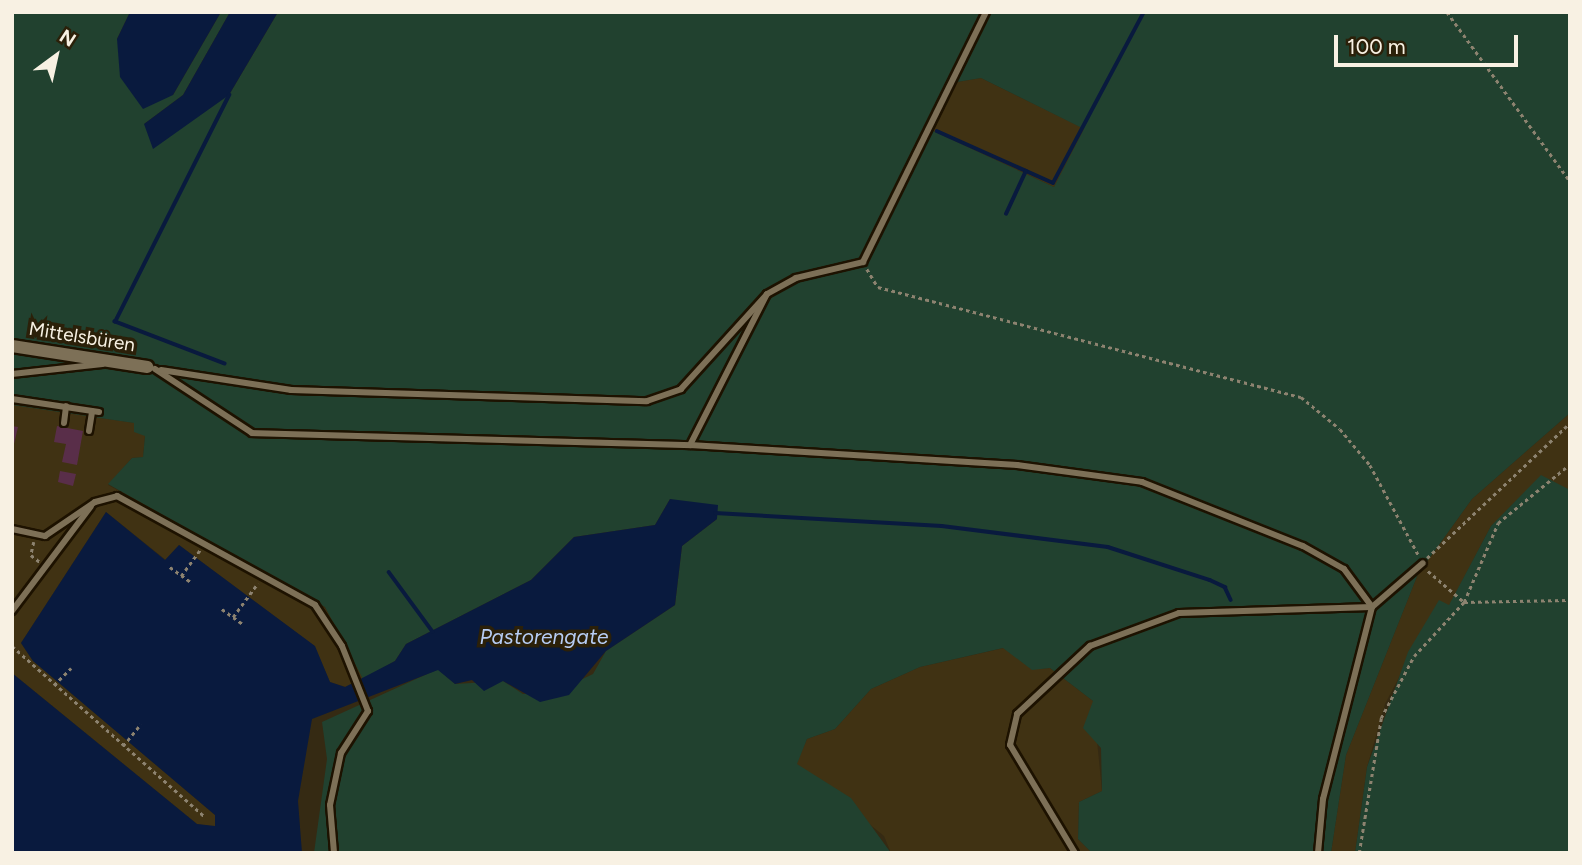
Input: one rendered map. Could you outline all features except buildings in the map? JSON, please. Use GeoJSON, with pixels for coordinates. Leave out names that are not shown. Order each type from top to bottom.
{"type":"FeatureCollection","features":[{"type":"Feature","properties":{"kind":"street","name":"Mittelsbüren"},"geometry":{"type":"LineString","coordinates":[[12,346],[125,361],[151,368]]}},
{"type":"Feature","properties":{"kind":"lane"},"geometry":{"type":"LineString","coordinates":[[151,368],[291,390],[647,401],[681,390],[767,294],[796,278],[863,262],[986,12]]}},
{"type":"Feature","properties":{"kind":"lane"},"geometry":{"type":"LineString","coordinates":[[690,445],[767,294]]}},
{"type":"Feature","properties":{"kind":"lane"},"geometry":{"type":"LineString","coordinates":[[12,374],[125,361]]}},
{"type":"Feature","properties":{"kind":"lane"},"geometry":{"type":"LineString","coordinates":[[151,368],[252,433],[690,445],[1017,465],[1142,482],[1303,546],[1344,569],[1372,607]]}},
{"type":"Feature","properties":{"kind":"lane"},"geometry":{"type":"LineString","coordinates":[[12,398],[95,411],[89,431]]}},
{"type":"Feature","properties":{"kind":"lane"},"geometry":{"type":"LineString","coordinates":[[64,423],[66,406]]}},
{"type":"Feature","properties":{"kind":"lane"},"geometry":{"type":"LineString","coordinates":[[12,529],[35,539],[95,502],[117,496],[302,594],[325,617],[366,699],[366,717],[341,753],[330,805],[334,853]]}},
{"type":"Feature","properties":{"kind":"lane"},"geometry":{"type":"LineString","coordinates":[[12,611],[95,502]]}},
{"type":"Feature","properties":{"kind":"lane"},"geometry":{"type":"LineString","coordinates":[[1318,853],[1323,799],[1372,607],[1423,563]]}},
{"type":"Feature","properties":{"kind":"lane"},"geometry":{"type":"LineString","coordinates":[[1075,853],[1010,745],[1010,731],[1034,694],[1090,646],[1179,613],[1372,607]]}},
{"type":"Feature","properties":{"kind":"path"},"geometry":{"type":"LineString","coordinates":[[1447,12],[1570,181]]}},
{"type":"Feature","properties":{"kind":"path"},"geometry":{"type":"LineString","coordinates":[[863,262],[878,287],[1301,397],[1340,429],[1370,465],[1423,563],[1464,602],[1570,600]]}},
{"type":"Feature","properties":{"kind":"path"},"geometry":{"type":"LineString","coordinates":[[1423,563],[1479,502],[1570,423]]}},
{"type":"Feature","properties":{"kind":"path"},"geometry":{"type":"LineString","coordinates":[[1359,853],[1381,718],[1414,656],[1464,602],[1498,523],[1570,464]]}},
{"type":"Feature","properties":{"kind":"path"},"geometry":{"type":"LineString","coordinates":[[31,555],[35,539]]}},
{"type":"Feature","properties":{"kind":"path"},"geometry":{"type":"LineString","coordinates":[[181,576],[197,554]]}},
{"type":"Feature","properties":{"kind":"path"},"geometry":{"type":"LineString","coordinates":[[170,568],[192,583]]}},
{"type":"Feature","properties":{"kind":"path"},"geometry":{"type":"LineString","coordinates":[[233,617],[249,595]]}},
{"type":"Feature","properties":{"kind":"path"},"geometry":{"type":"LineString","coordinates":[[222,609],[244,625]]}},
{"type":"Feature","properties":{"kind":"path"},"geometry":{"type":"LineString","coordinates":[[12,646],[204,816]]}},
{"type":"Feature","properties":{"kind":"path"},"geometry":{"type":"LineString","coordinates":[[54,685],[71,668]]}},
{"type":"Feature","properties":{"kind":"path"},"geometry":{"type":"LineString","coordinates":[[123,746],[141,724]]}},
{"type":"Feature","properties":{"kind":"shaded area"},"geometry":{"type":"Polygon","coordinates":[[[981,78],[1085,129],[1054,187],[932,131],[957,82],[981,78]]]}},
{"type":"Feature","properties":{"kind":"shaded area"},"geometry":{"type":"Polygon","coordinates":[[[12,405],[135,423],[145,436],[143,457],[132,458],[108,485],[295,585],[325,608],[348,644],[363,679],[346,687],[330,682],[314,646],[179,545],[166,560],[106,512],[21,643],[33,661],[215,815],[215,827],[197,824],[12,673],[12,405]]]}},
{"type":"Feature","properties":{"kind":"shaded area"},"geometry":{"type":"Polygon","coordinates":[[[1570,413],[1570,496],[1541,476],[1491,526],[1449,606],[1439,601],[1385,704],[1367,767],[1355,853],[1331,853],[1346,755],[1418,574],[1472,499],[1570,413]]]}},
{"type":"Feature","properties":{"kind":"shaded area"},"geometry":{"type":"Polygon","coordinates":[[[1004,648],[1032,669],[1050,668],[1093,701],[1102,791],[1079,802],[1078,839],[1092,853],[891,853],[884,836],[796,764],[807,739],[835,729],[871,689],[920,667],[1004,648]]]}},
{"type":"Feature","properties":{"kind":"green space"},"geometry":{"type":"Polygon","coordinates":[[[12,12],[130,12],[117,39],[173,95],[221,12],[230,12],[183,95],[144,124],[229,95],[278,12],[1570,12],[1570,413],[1472,499],[1418,574],[1346,755],[1331,853],[1092,853],[1078,839],[1079,802],[1102,791],[1101,748],[1083,728],[1093,701],[1050,668],[1032,670],[1003,648],[920,667],[871,689],[835,729],[807,739],[797,764],[851,798],[891,853],[314,853],[327,759],[322,722],[438,669],[455,684],[503,681],[523,694],[551,694],[593,674],[606,651],[675,605],[682,546],[717,519],[670,499],[655,525],[574,537],[531,580],[406,644],[395,661],[363,679],[325,607],[108,484],[132,458],[143,457],[145,436],[134,432],[134,423],[12,405],[12,12]],[[981,78],[957,82],[933,131],[1054,187],[1084,129],[981,78]]]}},
{"type":"Feature","properties":{"kind":"green space"},"geometry":{"type":"Polygon","coordinates":[[[1541,475],[1570,490],[1570,853],[1355,853],[1367,767],[1408,652],[1439,600],[1449,605],[1491,526],[1541,475]]]}},
{"type":"Feature","properties":{"kind":"water"},"geometry":{"type":"Polygon","coordinates":[[[130,12],[221,12],[173,95],[143,109],[120,77],[117,39],[130,12]]]}},
{"type":"Feature","properties":{"kind":"water"},"geometry":{"type":"Polygon","coordinates":[[[230,12],[278,12],[229,95],[153,149],[144,124],[183,95],[230,12]]]}},
{"type":"Feature","properties":{"kind":"water","name":"Pastorengate"},"geometry":{"type":"Polygon","coordinates":[[[670,499],[718,505],[717,519],[682,546],[675,605],[606,651],[569,695],[540,702],[503,681],[484,691],[472,680],[455,684],[438,670],[312,719],[298,801],[302,853],[12,853],[12,673],[197,824],[215,826],[215,815],[33,661],[21,643],[106,512],[165,560],[179,545],[315,646],[330,682],[345,687],[395,661],[406,644],[531,580],[574,537],[655,525],[670,499]]]}},
{"type":"Feature","properties":{"kind":"waterway"},"geometry":{"type":"LineString","coordinates":[[937,131],[1053,183],[1144,12]]}},
{"type":"Feature","properties":{"kind":"waterway"},"geometry":{"type":"LineString","coordinates":[[225,364],[115,322],[229,95]]}},
{"type":"Feature","properties":{"kind":"waterway"},"geometry":{"type":"LineString","coordinates":[[1006,214],[1026,171]]}},
{"type":"Feature","properties":{"kind":"waterway"},"geometry":{"type":"LineString","coordinates":[[715,513],[942,526],[1108,547],[1210,580],[1225,587],[1231,600]]}},
{"type":"Feature","properties":{"kind":"waterway"},"geometry":{"type":"LineString","coordinates":[[389,572],[433,632]]}}]}
